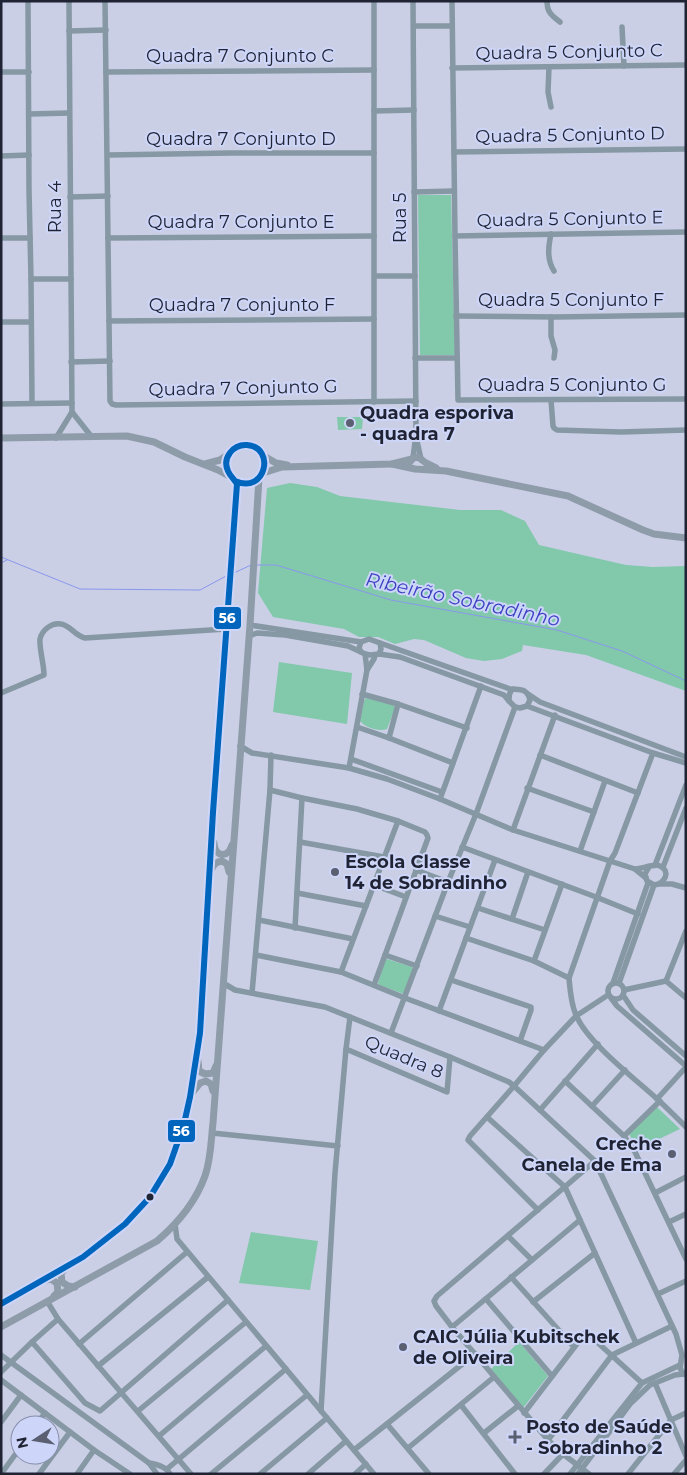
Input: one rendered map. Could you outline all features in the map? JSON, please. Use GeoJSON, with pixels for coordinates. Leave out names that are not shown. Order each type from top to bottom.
{"type":"FeatureCollection","features":[{"type":"Feature","properties":{"kind":"main road"},"geometry":{"type":"LineString","coordinates":[[1,438],[91,436],[142,438],[218,470],[240,483],[250,483],[275,468],[392,464],[417,459],[446,471],[568,496],[654,534],[686,538]]}},
{"type":"Feature","properties":{"kind":"main road"},"geometry":{"type":"LineString","coordinates":[[203,464],[220,460],[234,449],[246,445],[252,446],[262,455],[276,463],[297,466]]}},
{"type":"Feature","properties":{"kind":"main road"},"geometry":{"type":"LineString","coordinates":[[217,1063],[212,1072],[205,1074],[200,1071],[198,1063],[213,812],[237,484],[226,466],[229,454]]}},
{"type":"Feature","properties":{"kind":"main road"},"geometry":{"type":"LineString","coordinates":[[1,1327],[162,1237],[186,1211],[199,1190],[205,1175],[210,1155],[212,1133],[254,560],[261,476],[264,467],[262,455]]}},
{"type":"Feature","properties":{"kind":"main road"},"geometry":{"type":"LineString","coordinates":[[416,469],[422,466],[417,459]]}},
{"type":"Feature","properties":{"kind":"main road"},"geometry":{"type":"LineString","coordinates":[[416,469],[410,463],[417,459]]}},
{"type":"Feature","properties":{"kind":"main road"},"geometry":{"type":"LineString","coordinates":[[392,464],[416,469],[446,471]]}},
{"type":"Feature","properties":{"kind":"main road"},"geometry":{"type":"LineString","coordinates":[[213,812],[214,848],[219,854],[227,854],[234,839]]}},
{"type":"Feature","properties":{"kind":"main road"},"geometry":{"type":"LineString","coordinates":[[210,872],[213,865],[218,862],[222,861],[227,864],[229,870],[229,904]]}},
{"type":"Feature","properties":{"kind":"main road"},"geometry":{"type":"LineString","coordinates":[[1,1304],[84,1257],[126,1224],[150,1197],[170,1164],[184,1124],[200,1033]]}},
{"type":"Feature","properties":{"kind":"main road"},"geometry":{"type":"LineString","coordinates":[[190,1097],[200,1083],[206,1082],[211,1084],[214,1096]]}},
{"type":"Feature","properties":{"kind":"main road"},"geometry":{"type":"LineString","coordinates":[[67,1267],[61,1273],[62,1282],[68,1286],[75,1286]]}},
{"type":"Feature","properties":{"kind":"main road"},"geometry":{"type":"LineString","coordinates":[[43,1280],[51,1279],[57,1283],[58,1292],[50,1300]]}},
{"type":"Feature","properties":{"kind":"street"},"geometry":{"type":"LineString","coordinates":[[28,1],[32,403]]}},
{"type":"Feature","properties":{"kind":"street","name":"Rua 4"},"geometry":{"type":"LineString","coordinates":[[68,1],[72,412]]}},
{"type":"Feature","properties":{"kind":"street"},"geometry":{"type":"LineString","coordinates":[[71,362],[110,361],[105,1]]}},
{"type":"Feature","properties":{"kind":"street"},"geometry":{"type":"LineString","coordinates":[[374,1],[374,402]]}},
{"type":"Feature","properties":{"kind":"street","name":"Rua 5"},"geometry":{"type":"LineString","coordinates":[[414,1],[417,459]]}},
{"type":"Feature","properties":{"kind":"street"},"geometry":{"type":"LineString","coordinates":[[415,358],[457,358],[452,1]]}},
{"type":"Feature","properties":{"kind":"street"},"geometry":{"type":"LineString","coordinates":[[547,1],[549,14],[560,22]]}},
{"type":"Feature","properties":{"kind":"street"},"geometry":{"type":"LineString","coordinates":[[414,26],[452,26]]}},
{"type":"Feature","properties":{"kind":"street"},"geometry":{"type":"LineString","coordinates":[[622,27],[624,66]]}},
{"type":"Feature","properties":{"kind":"street"},"geometry":{"type":"LineString","coordinates":[[69,31],[106,30]]}},
{"type":"Feature","properties":{"kind":"street","name":"Quadra 5 Conjunto C"},"geometry":{"type":"LineString","coordinates":[[452,68],[686,66]]}},
{"type":"Feature","properties":{"kind":"street"},"geometry":{"type":"LineString","coordinates":[[549,67],[548,92],[551,107]]}},
{"type":"Feature","properties":{"kind":"street","name":"Quadra 7 Conjunto C"},"geometry":{"type":"LineString","coordinates":[[106,72],[374,70]]}},
{"type":"Feature","properties":{"kind":"street"},"geometry":{"type":"LineString","coordinates":[[1,72],[29,72]]}},
{"type":"Feature","properties":{"kind":"street"},"geometry":{"type":"LineString","coordinates":[[374,111],[414,110]]}},
{"type":"Feature","properties":{"kind":"street"},"geometry":{"type":"LineString","coordinates":[[29,114],[69,113]]}},
{"type":"Feature","properties":{"kind":"street","name":"Quadra 5 Conjunto D"},"geometry":{"type":"LineString","coordinates":[[454,152],[686,149]]}},
{"type":"Feature","properties":{"kind":"street","name":"Quadra 7 Conjunto D"},"geometry":{"type":"LineString","coordinates":[[108,155],[374,153]]}},
{"type":"Feature","properties":{"kind":"street"},"geometry":{"type":"LineString","coordinates":[[1,156],[29,156]]}},
{"type":"Feature","properties":{"kind":"street"},"geometry":{"type":"LineString","coordinates":[[414,192],[454,191]]}},
{"type":"Feature","properties":{"kind":"street"},"geometry":{"type":"LineString","coordinates":[[70,197],[108,196]]}},
{"type":"Feature","properties":{"kind":"street","name":"Quadra 5 Conjunto E"},"geometry":{"type":"LineString","coordinates":[[455,236],[686,232]]}},
{"type":"Feature","properties":{"kind":"street"},"geometry":{"type":"LineString","coordinates":[[551,234],[549,258],[554,271]]}},
{"type":"Feature","properties":{"kind":"street","name":"Quadra 7 Conjunto E"},"geometry":{"type":"LineString","coordinates":[[108,238],[374,236]]}},
{"type":"Feature","properties":{"kind":"street"},"geometry":{"type":"LineString","coordinates":[[1,238],[30,238]]}},
{"type":"Feature","properties":{"kind":"street"},"geometry":{"type":"LineString","coordinates":[[374,276],[415,276]]}},
{"type":"Feature","properties":{"kind":"street"},"geometry":{"type":"LineString","coordinates":[[32,279],[71,279]]}},
{"type":"Feature","properties":{"kind":"street","name":"Quadra 5 Conjunto F"},"geometry":{"type":"LineString","coordinates":[[456,316],[686,315]]}},
{"type":"Feature","properties":{"kind":"street"},"geometry":{"type":"LineString","coordinates":[[551,317],[551,336],[555,350],[554,358]]}},
{"type":"Feature","properties":{"kind":"street","name":"Quadra 7 Conjunto F"},"geometry":{"type":"LineString","coordinates":[[109,320],[374,319]]}},
{"type":"Feature","properties":{"kind":"street"},"geometry":{"type":"LineString","coordinates":[[1,322],[32,322]]}},
{"type":"Feature","properties":{"kind":"street","name":"Quadra 5 Conjunto G"},"geometry":{"type":"LineString","coordinates":[[457,358],[458,400],[686,399]]}},
{"type":"Feature","properties":{"kind":"street","name":"Quadra 7 Conjunto G"},"geometry":{"type":"LineString","coordinates":[[110,361],[110,401],[113,405],[416,401]]}},
{"type":"Feature","properties":{"kind":"street"},"geometry":{"type":"LineString","coordinates":[[551,400],[553,426],[557,430],[621,432],[686,430]]}},
{"type":"Feature","properties":{"kind":"street"},"geometry":{"type":"LineString","coordinates":[[1,404],[72,403]]}},
{"type":"Feature","properties":{"kind":"street"},"geometry":{"type":"LineString","coordinates":[[56,438],[72,412],[91,436]]}},
{"type":"Feature","properties":{"kind":"street"},"geometry":{"type":"LineString","coordinates":[[1,693],[44,675],[40,639],[52,624],[65,625],[77,636],[84,638],[226,629]]}},
{"type":"Feature","properties":{"kind":"street"},"geometry":{"type":"LineString","coordinates":[[250,625],[361,642],[369,639],[513,689],[520,689],[540,702],[686,758]]}},
{"type":"Feature","properties":{"kind":"street"},"geometry":{"type":"LineString","coordinates":[[249,636],[257,633],[285,635],[348,646],[363,653],[400,657],[504,695],[515,707],[527,706],[653,753],[686,763]]}},
{"type":"Feature","properties":{"kind":"street"},"geometry":{"type":"LineString","coordinates":[[361,642],[359,648],[363,653],[367,670]]}},
{"type":"Feature","properties":{"kind":"street"},"geometry":{"type":"LineString","coordinates":[[349,768],[367,670],[381,649],[380,643]]}},
{"type":"Feature","properties":{"kind":"street"},"geometry":{"type":"LineString","coordinates":[[440,799],[481,686]]}},
{"type":"Feature","properties":{"kind":"street"},"geometry":{"type":"LineString","coordinates":[[509,701],[509,695],[513,689]]}},
{"type":"Feature","properties":{"kind":"street"},"geometry":{"type":"LineString","coordinates":[[362,694],[398,704],[466,728]]}},
{"type":"Feature","properties":{"kind":"street"},"geometry":{"type":"LineString","coordinates":[[527,706],[530,700],[528,694]]}},
{"type":"Feature","properties":{"kind":"street"},"geometry":{"type":"LineString","coordinates":[[389,738],[398,704]]}},
{"type":"Feature","properties":{"kind":"street"},"geometry":{"type":"LineString","coordinates":[[391,1033],[476,814],[515,707]]}},
{"type":"Feature","properties":{"kind":"street"},"geometry":{"type":"LineString","coordinates":[[513,830],[554,716]]}},
{"type":"Feature","properties":{"kind":"street"},"geometry":{"type":"LineString","coordinates":[[357,727],[454,763]]}},
{"type":"Feature","properties":{"kind":"street"},"geometry":{"type":"LineString","coordinates":[[240,746],[252,753],[349,768],[386,779],[440,799],[513,830],[636,870],[652,883],[676,884],[686,888]]}},
{"type":"Feature","properties":{"kind":"street"},"geometry":{"type":"LineString","coordinates":[[239,762],[244,756],[252,753]]}},
{"type":"Feature","properties":{"kind":"street"},"geometry":{"type":"LineString","coordinates":[[653,753],[615,854],[610,860],[596,897],[569,978],[576,1016],[585,1030],[686,1127]]}},
{"type":"Feature","properties":{"kind":"street"},"geometry":{"type":"LineString","coordinates":[[252,993],[270,790],[271,755]]}},
{"type":"Feature","properties":{"kind":"street"},"geometry":{"type":"LineString","coordinates":[[540,755],[638,793]]}},
{"type":"Feature","properties":{"kind":"street"},"geometry":{"type":"LineString","coordinates":[[351,758],[442,792]]}},
{"type":"Feature","properties":{"kind":"street"},"geometry":{"type":"LineString","coordinates":[[580,851],[605,781]]}},
{"type":"Feature","properties":{"kind":"street"},"geometry":{"type":"LineString","coordinates":[[652,883],[645,874],[652,866],[686,786]]}},
{"type":"Feature","properties":{"kind":"street"},"geometry":{"type":"LineString","coordinates":[[527,788],[594,812]]}},
{"type":"Feature","properties":{"kind":"street"},"geometry":{"type":"LineString","coordinates":[[270,790],[357,809],[398,821],[425,832],[427,835],[428,838],[374,985]]}},
{"type":"Feature","properties":{"kind":"street"},"geometry":{"type":"LineString","coordinates":[[296,928],[302,798]]}},
{"type":"Feature","properties":{"kind":"street"},"geometry":{"type":"LineString","coordinates":[[676,884],[663,868],[686,808]]}},
{"type":"Feature","properties":{"kind":"street"},"geometry":{"type":"LineString","coordinates":[[341,972],[398,821]]}},
{"type":"Feature","properties":{"kind":"street"},"geometry":{"type":"LineString","coordinates":[[300,842],[384,857]]}},
{"type":"Feature","properties":{"kind":"street"},"geometry":{"type":"LineString","coordinates":[[462,847],[638,914]]}},
{"type":"Feature","properties":{"kind":"street"},"geometry":{"type":"LineString","coordinates":[[439,1011],[495,860]]}},
{"type":"Feature","properties":{"kind":"street"},"geometry":{"type":"LineString","coordinates":[[636,870],[652,866],[663,868]]}},
{"type":"Feature","properties":{"kind":"street"},"geometry":{"type":"LineString","coordinates":[[416,870],[448,882]]}},
{"type":"Feature","properties":{"kind":"street"},"geometry":{"type":"LineString","coordinates":[[512,919],[528,872]]}},
{"type":"Feature","properties":{"kind":"street"},"geometry":{"type":"LineString","coordinates":[[652,883],[664,880],[666,874]]}},
{"type":"Feature","properties":{"kind":"street"},"geometry":{"type":"LineString","coordinates":[[616,983],[638,914],[652,883]]}},
{"type":"Feature","properties":{"kind":"street"},"geometry":{"type":"LineString","coordinates":[[624,1136],[686,1067],[617,1006],[607,989],[616,983],[652,883]]}},
{"type":"Feature","properties":{"kind":"street"},"geometry":{"type":"LineString","coordinates":[[534,961],[562,884]]}},
{"type":"Feature","properties":{"kind":"street"},"geometry":{"type":"LineString","coordinates":[[374,885],[406,897]]}},
{"type":"Feature","properties":{"kind":"street"},"geometry":{"type":"LineString","coordinates":[[297,893],[366,906]]}},
{"type":"Feature","properties":{"kind":"street"},"geometry":{"type":"LineString","coordinates":[[478,908],[545,930]]}},
{"type":"Feature","properties":{"kind":"street"},"geometry":{"type":"LineString","coordinates":[[435,916],[470,926]]}},
{"type":"Feature","properties":{"kind":"street"},"geometry":{"type":"LineString","coordinates":[[259,920],[353,940]]}},
{"type":"Feature","properties":{"kind":"street"},"geometry":{"type":"LineString","coordinates":[[666,981],[686,931]]}},
{"type":"Feature","properties":{"kind":"street"},"geometry":{"type":"LineString","coordinates":[[466,938],[534,961],[569,978]]}},
{"type":"Feature","properties":{"kind":"street"},"geometry":{"type":"LineString","coordinates":[[256,955],[341,972],[544,1050]]}},
{"type":"Feature","properties":{"kind":"street"},"geometry":{"type":"LineString","coordinates":[[385,955],[417,966]]}},
{"type":"Feature","properties":{"kind":"street"},"geometry":{"type":"LineString","coordinates":[[450,980],[530,1007],[531,1010],[520,1041]]}},
{"type":"Feature","properties":{"kind":"street"},"geometry":{"type":"LineString","coordinates":[[538,1210],[468,1140],[470,1136],[576,1016],[610,997],[618,999],[624,993],[666,981]]}},
{"type":"Feature","properties":{"kind":"street"},"geometry":{"type":"LineString","coordinates":[[666,981],[686,998]]}},
{"type":"Feature","properties":{"kind":"street"},"geometry":{"type":"LineString","coordinates":[[223,983],[235,990],[325,1007],[450,1056],[509,1082],[594,1161],[672,1326],[686,1349]]}},
{"type":"Feature","properties":{"kind":"street"},"geometry":{"type":"LineString","coordinates":[[616,983],[622,985],[633,1010],[686,1056]]}},
{"type":"Feature","properties":{"kind":"street"},"geometry":{"type":"LineString","coordinates":[[222,999],[228,992],[235,990]]}},
{"type":"Feature","properties":{"kind":"street","name":"Quadra 8"},"geometry":{"type":"LineString","coordinates":[[350,1017],[346,1049],[447,1092],[450,1056]]}},
{"type":"Feature","properties":{"kind":"street"},"geometry":{"type":"LineString","coordinates":[[540,1110],[598,1044]]}},
{"type":"Feature","properties":{"kind":"street"},"geometry":{"type":"LineString","coordinates":[[321,1411],[335,1173],[346,1049]]}},
{"type":"Feature","properties":{"kind":"street"},"geometry":{"type":"LineString","coordinates":[[592,1106],[625,1070]]}},
{"type":"Feature","properties":{"kind":"street"},"geometry":{"type":"LineString","coordinates":[[565,1081],[624,1136],[635,1152],[685,1255]]}},
{"type":"Feature","properties":{"kind":"street"},"geometry":{"type":"LineString","coordinates":[[487,1118],[565,1187],[636,1343]]}},
{"type":"Feature","properties":{"kind":"street"},"geometry":{"type":"LineString","coordinates":[[212,1133],[338,1146]]}},
{"type":"Feature","properties":{"kind":"street"},"geometry":{"type":"LineString","coordinates":[[589,1474],[579,1469],[548,1440],[452,1327],[434,1301],[437,1296],[594,1161]]}},
{"type":"Feature","properties":{"kind":"street"},"geometry":{"type":"LineString","coordinates":[[655,1192],[686,1177]]}},
{"type":"Feature","properties":{"kind":"street"},"geometry":{"type":"LineString","coordinates":[[668,1222],[686,1214]]}},
{"type":"Feature","properties":{"kind":"street"},"geometry":{"type":"LineString","coordinates":[[452,1327],[580,1220]]}},
{"type":"Feature","properties":{"kind":"street"},"geometry":{"type":"LineString","coordinates":[[175,1224],[177,1239],[187,1252],[374,1474]]}},
{"type":"Feature","properties":{"kind":"street"},"geometry":{"type":"LineString","coordinates":[[508,1236],[532,1260]]}},
{"type":"Feature","properties":{"kind":"street"},"geometry":{"type":"LineString","coordinates":[[162,1237],[177,1239]]}},
{"type":"Feature","properties":{"kind":"street"},"geometry":{"type":"LineString","coordinates":[[79,1344],[187,1252]]}},
{"type":"Feature","properties":{"kind":"street"},"geometry":{"type":"LineString","coordinates":[[534,1302],[595,1253]]}},
{"type":"Feature","properties":{"kind":"street"},"geometry":{"type":"LineString","coordinates":[[98,1366],[208,1277]]}},
{"type":"Feature","properties":{"kind":"street"},"geometry":{"type":"LineString","coordinates":[[511,1277],[574,1347]]}},
{"type":"Feature","properties":{"kind":"street"},"geometry":{"type":"LineString","coordinates":[[658,1294],[686,1281]]}},
{"type":"Feature","properties":{"kind":"street"},"geometry":{"type":"LineString","coordinates":[[486,1299],[552,1376]]}},
{"type":"Feature","properties":{"kind":"street"},"geometry":{"type":"LineString","coordinates":[[50,1300],[58,1319],[191,1474]]}},
{"type":"Feature","properties":{"kind":"street"},"geometry":{"type":"LineString","coordinates":[[32,1342],[85,1403],[100,1411],[228,1300]]}},
{"type":"Feature","properties":{"kind":"street"},"geometry":{"type":"LineString","coordinates":[[1,1372],[58,1319]]}},
{"type":"Feature","properties":{"kind":"street"},"geometry":{"type":"LineString","coordinates":[[138,1411],[246,1322]]}},
{"type":"Feature","properties":{"kind":"street"},"geometry":{"type":"LineString","coordinates":[[548,1440],[612,1355],[672,1326]]}},
{"type":"Feature","properties":{"kind":"street"},"geometry":{"type":"LineString","coordinates":[[524,1413],[586,1332],[642,1383]]}},
{"type":"Feature","properties":{"kind":"street"},"geometry":{"type":"LineString","coordinates":[[676,1334],[683,1361],[681,1370],[685,1374]]}},
{"type":"Feature","properties":{"kind":"street"},"geometry":{"type":"LineString","coordinates":[[159,1436],[266,1346]]}},
{"type":"Feature","properties":{"kind":"street"},"geometry":{"type":"LineString","coordinates":[[2,1354],[10,1362],[148,1463],[157,1474],[159,1470],[166,1470],[286,1370]]}},
{"type":"Feature","properties":{"kind":"street"},"geometry":{"type":"LineString","coordinates":[[354,1450],[475,1354]]}},
{"type":"Feature","properties":{"kind":"street"},"geometry":{"type":"LineString","coordinates":[[579,1469],[642,1383],[683,1361]]}},
{"type":"Feature","properties":{"kind":"street"},"geometry":{"type":"LineString","coordinates":[[570,1474],[579,1469],[630,1404],[650,1385],[685,1374]]}},
{"type":"Feature","properties":{"kind":"street"},"geometry":{"type":"LineString","coordinates":[[408,1448],[494,1377]]}},
{"type":"Feature","properties":{"kind":"street"},"geometry":{"type":"LineString","coordinates":[[1,1380],[94,1450],[130,1474]]}},
{"type":"Feature","properties":{"kind":"street"},"geometry":{"type":"LineString","coordinates":[[655,1383],[686,1458],[674,1474]]}},
{"type":"Feature","properties":{"kind":"street"},"geometry":{"type":"LineString","coordinates":[[1,1422],[21,1394]]}},
{"type":"Feature","properties":{"kind":"street"},"geometry":{"type":"LineString","coordinates":[[211,1474],[307,1395]]}},
{"type":"Feature","properties":{"kind":"street"},"geometry":{"type":"LineString","coordinates":[[461,1405],[515,1474]]}},
{"type":"Feature","properties":{"kind":"street"},"geometry":{"type":"LineString","coordinates":[[484,1433],[518,1406]]}},
{"type":"Feature","properties":{"kind":"street"},"geometry":{"type":"LineString","coordinates":[[628,1474],[671,1420],[686,1413]]}},
{"type":"Feature","properties":{"kind":"street"},"geometry":{"type":"LineString","coordinates":[[260,1474],[327,1418]]}},
{"type":"Feature","properties":{"kind":"street"},"geometry":{"type":"LineString","coordinates":[[387,1424],[429,1474]]}},
{"type":"Feature","properties":{"kind":"street"},"geometry":{"type":"LineString","coordinates":[[40,1474],[70,1432]]}},
{"type":"Feature","properties":{"kind":"street"},"geometry":{"type":"LineString","coordinates":[[308,1474],[346,1441]]}},
{"type":"Feature","properties":{"kind":"street"},"geometry":{"type":"LineString","coordinates":[[78,1474],[94,1450]]}},
{"type":"Feature","properties":{"kind":"street"},"geometry":{"type":"LineString","coordinates":[[544,1474],[564,1454]]}},
{"type":"Feature","properties":{"kind":"street"},"geometry":{"type":"LineString","coordinates":[[1,1474],[10,1462]]}},
{"type":"Feature","properties":{"kind":"street"},"geometry":{"type":"LineString","coordinates":[[148,1463],[166,1470]]}},
{"type":"Feature","properties":{"kind":"street"},"geometry":{"type":"LineString","coordinates":[[355,1474],[366,1464]]}},
{"type":"Feature","properties":{"kind":"street"},"geometry":{"type":"LineString","coordinates":[[116,1474],[121,1467]]}},
{"type":"Feature","properties":{"kind":"green space"},"geometry":{"type":"Polygon","coordinates":[[[418,195],[451,195],[455,355],[420,355],[418,195]]]}},
{"type":"Feature","properties":{"kind":"green space","name":"Quadra esporiva - quadra 7"},"geometry":{"type":"Polygon","coordinates":[[[337,417],[363,417],[362,429],[338,430],[337,417]]]}},
{"type":"Feature","properties":{"kind":"green space"},"geometry":{"type":"Polygon","coordinates":[[[290,483],[317,487],[340,496],[460,510],[501,510],[525,521],[539,545],[626,565],[653,567],[686,566],[686,691],[586,655],[523,645],[522,651],[502,659],[484,661],[466,658],[424,640],[414,639],[395,644],[378,637],[359,637],[344,629],[273,617],[258,593],[267,488],[290,483]]]}},
{"type":"Feature","properties":{"kind":"green space"},"geometry":{"type":"Polygon","coordinates":[[[279,662],[352,673],[347,724],[273,712],[279,662]]]}},
{"type":"Feature","properties":{"kind":"green space"},"geometry":{"type":"Polygon","coordinates":[[[366,698],[393,704],[395,708],[387,729],[373,729],[360,721],[366,698]]]}},
{"type":"Feature","properties":{"kind":"green space"},"geometry":{"type":"Polygon","coordinates":[[[385,960],[412,967],[413,969],[404,994],[378,983],[385,960]]]}},
{"type":"Feature","properties":{"kind":"green space"},"geometry":{"type":"Polygon","coordinates":[[[657,1107],[680,1129],[638,1149],[629,1134],[657,1107]]]}},
{"type":"Feature","properties":{"kind":"green space"},"geometry":{"type":"Polygon","coordinates":[[[251,1232],[318,1241],[310,1290],[239,1283],[251,1232]]]}},
{"type":"Feature","properties":{"kind":"green space"},"geometry":{"type":"Polygon","coordinates":[[[519,1342],[548,1376],[523,1408],[491,1369],[519,1342]]]}},
{"type":"Feature","properties":{"kind":"waterway","name":"Ribeirão Sobradinho"},"geometry":{"type":"LineString","coordinates":[[1,557],[80,589],[200,590],[228,575]]}},
{"type":"Feature","properties":{"kind":"waterway","name":"Ribeirão Sobradinho"},"geometry":{"type":"LineString","coordinates":[[1,563],[7,560]]}},
{"type":"Feature","properties":{"kind":"waterway","name":"Ribeirão Sobradinho"},"geometry":{"type":"LineString","coordinates":[[234,573],[251,565]]}},
{"type":"Feature","properties":{"kind":"waterway","name":"Ribeirão Sobradinho"},"geometry":{"type":"LineString","coordinates":[[257,565],[276,565],[391,600],[557,630],[622,651],[686,681]]}},
{"type":"Feature","properties":{"kind":"transit line","name":"56"},"geometry":{"type":"LineString","coordinates":[[1,1304],[83,1257],[125,1224],[150,1197],[170,1164],[184,1124],[200,1033],[213,812],[237,484],[228,471],[226,461],[233,449],[237,447],[247,445],[256,448],[262,453],[264,461],[264,469],[260,476],[254,482],[246,484],[235,481]]}},
{"type":"Feature","properties":{"kind":"place","name":"Quadra esporiva - quadra 7"},"geometry":{"type":"Point","coordinates":[350,423]}},
{"type":"Feature","properties":{"kind":"place","name":"Escola Classe 14 de Sobradinho"},"geometry":{"type":"Point","coordinates":[335,872]}},
{"type":"Feature","properties":{"kind":"place","name":"Creche Canela de Ema"},"geometry":{"type":"Point","coordinates":[672,1154]}},
{"type":"Feature","properties":{"kind":"place","name":"CAIC Júlia Kubitschek de Oliveira"},"geometry":{"type":"Point","coordinates":[403,1347]}},
{"type":"Feature","properties":{"kind":"place","name":"Posto de Saúde - Sobradinho 2"},"geometry":{"type":"Point","coordinates":[515,1437]}}]}
